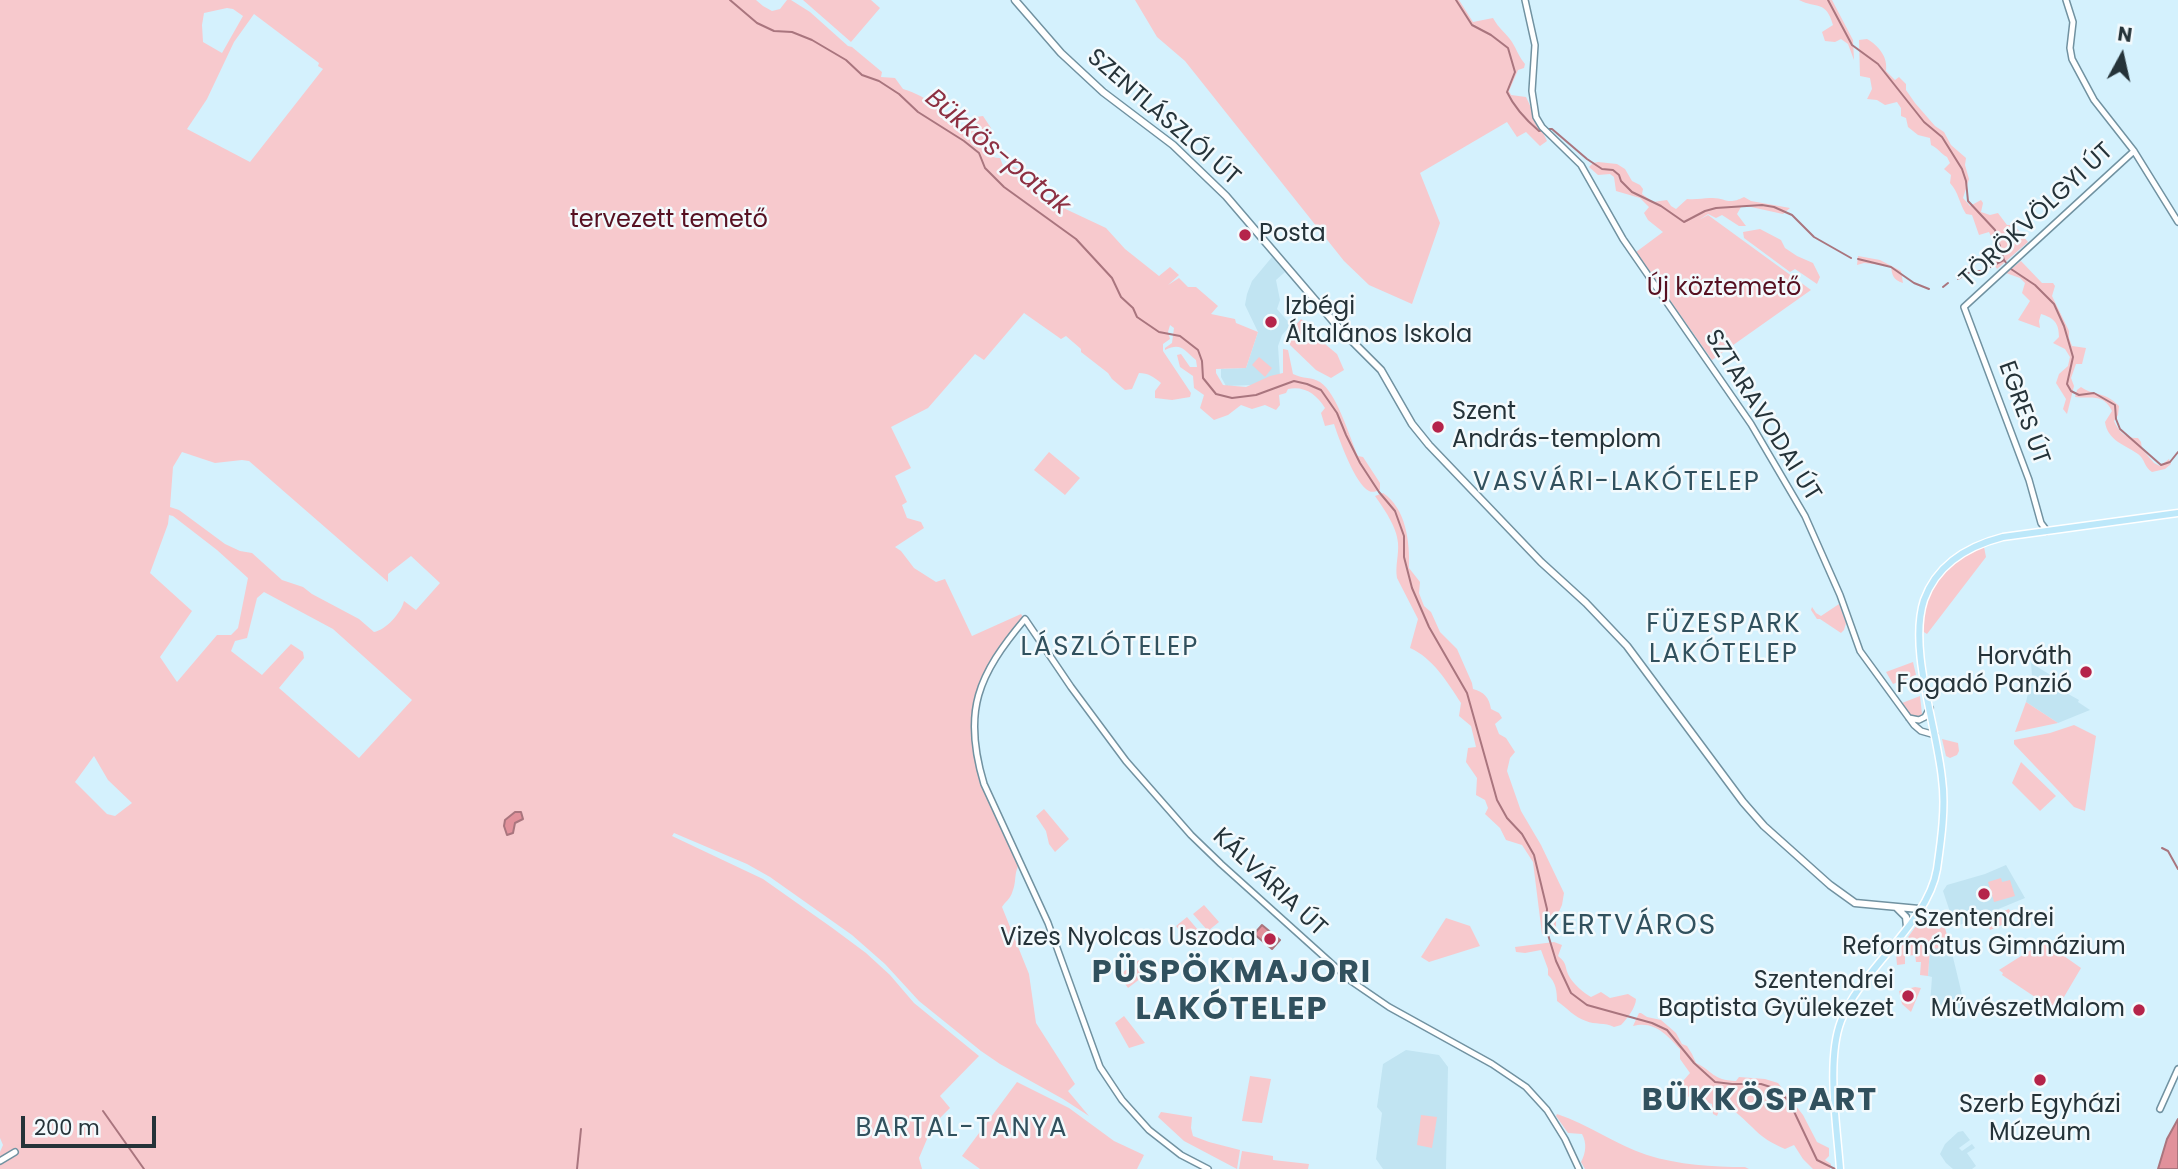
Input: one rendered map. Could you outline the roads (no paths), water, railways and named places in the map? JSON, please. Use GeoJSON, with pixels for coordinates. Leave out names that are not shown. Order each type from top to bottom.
{"type":"FeatureCollection","features":[{"type":"Feature","properties":{"kind":"main road","name":"SZENTLÁSZLÓI ÚT"},"geometry":{"type":"LineString","coordinates":[[1015,0],[1061,53],[1086,77],[1173,145],[1226,196],[1339,328],[1381,370],[1412,424],[1429,445],[1541,562],[1627,646],[1743,802],[1764,826],[1844,897],[1855,902],[1919,909]]}},
{"type":"Feature","properties":{"kind":"main road"},"geometry":{"type":"LineString","coordinates":[[1839,1166],[1834,1059],[1841,1019],[1919,909],[1935,877],[1943,781],[1919,645],[1924,600],[1932,584],[1952,560],[1971,547],[2003,537],[2178,513]]}},
{"type":"Feature","properties":{"kind":"main road"},"geometry":{"type":"LineString","coordinates":[[1896,906],[1906,917],[1907,927]]}},
{"type":"Feature","properties":{"kind":"street","name":"SZTARAVODAI ÚT"},"geometry":{"type":"LineString","coordinates":[[1525,0],[1535,45],[1532,91],[1536,117],[1542,127],[1581,165],[1623,239],[1751,424],[1809,526],[1840,595],[1860,651],[1917,728],[1935,735]]}},
{"type":"Feature","properties":{"kind":"street"},"geometry":{"type":"LineString","coordinates":[[2066,0],[2073,22],[2070,48],[2072,59],[2094,100],[2134,151],[2178,222]]}},
{"type":"Feature","properties":{"kind":"street","name":"TÖRÖKVÖLGYI ÚT"},"geometry":{"type":"LineString","coordinates":[[1964,307],[2134,151]]}},
{"type":"Feature","properties":{"kind":"street","name":"EGRES ÚT"},"geometry":{"type":"LineString","coordinates":[[1964,307],[2029,480],[2041,523],[2047,531]]}},
{"type":"Feature","properties":{"kind":"street","name":"KÁLVÁRIA ÚT"},"geometry":{"type":"LineString","coordinates":[[1208,1169],[1181,1155],[1149,1129],[1122,1100],[1100,1067],[1048,923],[984,784],[973,734],[974,715],[988,670],[1025,619],[1148,788],[1191,835],[1237,880],[1351,981],[1389,1007],[1503,1071],[1526,1087],[1547,1110],[1579,1169]]}},
{"type":"Feature","properties":{"kind":"street"},"geometry":{"type":"LineString","coordinates":[[1909,718],[1919,720],[1925,717],[1930,708]]}},
{"type":"Feature","properties":{"kind":"street"},"geometry":{"type":"LineString","coordinates":[[2160,1109],[2178,1069]]}},
{"type":"Feature","properties":{"kind":"street"},"geometry":{"type":"LineString","coordinates":[[0,1161],[15,1152]]}},
{"type":"Feature","properties":{"kind":"waterway","name":"Bükkös-patak"},"geometry":{"type":"LineString","coordinates":[[730,0],[757,23],[774,31],[792,32],[812,40],[846,60],[862,75],[879,81],[899,94],[918,112],[979,153],[985,168],[1004,187],[1076,239],[1112,278],[1121,297],[1133,308],[1137,317],[1159,332],[1180,336],[1198,350],[1203,378],[1216,394],[1232,398],[1256,395],[1294,381],[1321,390],[1337,413],[1360,463],[1395,511],[1404,536],[1404,557],[1412,588],[1429,627],[1467,693],[1497,800],[1534,855],[1547,909],[1546,928],[1556,961],[1571,993],[1587,1005],[1652,1023],[1667,1030],[1694,1063],[1715,1082],[1761,1084],[1777,1089],[1789,1101],[1817,1160],[1835,1169]]}},
{"type":"Feature","properties":{"kind":"waterway"},"geometry":{"type":"LineString","coordinates":[[1456,0],[1472,25],[1508,48],[1515,72],[1507,92],[1525,118],[1539,131],[1543,130]]}},
{"type":"Feature","properties":{"kind":"waterway"},"geometry":{"type":"LineString","coordinates":[[1828,0],[1852,45],[1878,64],[1924,122],[1942,137],[1962,169],[1968,201],[1995,230],[2004,260],[2011,269],[2035,285],[2054,304],[2073,357],[2067,384],[2071,391],[2079,395],[2094,393],[2115,405],[2120,429],[2161,465],[2170,462],[2178,452]]}},
{"type":"Feature","properties":{"kind":"waterway"},"geometry":{"type":"LineString","coordinates":[[1549,129],[1602,169],[1613,170],[1632,192],[1661,206],[1684,222],[1716,208],[1762,205],[1774,207],[1792,215],[1814,237],[1851,258]]}},
{"type":"Feature","properties":{"kind":"waterway"},"geometry":{"type":"LineString","coordinates":[[1858,259],[1891,267],[1914,283],[1929,289]]}},
{"type":"Feature","properties":{"kind":"waterway"},"geometry":{"type":"LineString","coordinates":[[1958,279],[2004,260]]}},
{"type":"Feature","properties":{"kind":"waterway"},"geometry":{"type":"LineString","coordinates":[[1943,287],[1948,283]]}},
{"type":"Feature","properties":{"kind":"waterway"},"geometry":{"type":"LineString","coordinates":[[2162,848],[2168,851],[2178,869]]}},
{"type":"Feature","properties":{"kind":"waterway"},"geometry":{"type":"LineString","coordinates":[[103,1111],[144,1169]]}},
{"type":"Feature","properties":{"kind":"waterway"},"geometry":{"type":"LineString","coordinates":[[577,1169],[581,1129]]}},
{"type":"Feature","properties":{"kind":"place","name":"Posta"},"geometry":{"type":"Point","coordinates":[1245,235]}},
{"type":"Feature","properties":{"kind":"place","name":"Izbégi Általános Iskola"},"geometry":{"type":"Point","coordinates":[1271,322]}},
{"type":"Feature","properties":{"kind":"place","name":"Szent András-templom"},"geometry":{"type":"Point","coordinates":[1438,427]}},
{"type":"Feature","properties":{"kind":"place","name":"Horváth Fogadó Panzió"},"geometry":{"type":"Point","coordinates":[2086,672]}},
{"type":"Feature","properties":{"kind":"place","name":"Szentendrei Református Gimnázium"},"geometry":{"type":"Point","coordinates":[1984,894]}},
{"type":"Feature","properties":{"kind":"place","name":"Vizes Nyolcas Uszoda"},"geometry":{"type":"Point","coordinates":[1270,939]}},
{"type":"Feature","properties":{"kind":"place","name":"Szentendrei Baptista Gyülekezet"},"geometry":{"type":"Point","coordinates":[1908,996]}},
{"type":"Feature","properties":{"kind":"place","name":"MűvészetMalom"},"geometry":{"type":"Point","coordinates":[2139,1010]}},
{"type":"Feature","properties":{"kind":"place","name":"Szerb Egyházi Múzeum"},"geometry":{"type":"Point","coordinates":[2040,1080]}},
{"type":"Feature","properties":{"kind":"district","name":"VASVÁRI-LAKÓTELEP"},"geometry":{"type":"Point","coordinates":[1617,483]}},
{"type":"Feature","properties":{"kind":"district","name":"FÜZESPARK LAKÓTELEP"},"geometry":{"type":"Point","coordinates":[1724,640]}},
{"type":"Feature","properties":{"kind":"district","name":"LÁSZLÓTELEP"},"geometry":{"type":"Point","coordinates":[1110,648]}},
{"type":"Feature","properties":{"kind":"district","name":"KERTVÁROS"},"geometry":{"type":"Point","coordinates":[1630,927]}},
{"type":"Feature","properties":{"kind":"district","name":"PÜSPÖKMAJORI LAKÓTELEP"},"geometry":{"type":"Point","coordinates":[1232,992]}},
{"type":"Feature","properties":{"kind":"district","name":"BÜKKÖSPART"},"geometry":{"type":"Point","coordinates":[1760,1102]}},
{"type":"Feature","properties":{"kind":"district","name":"BARTAL-TANYA"},"geometry":{"type":"Point","coordinates":[962,1129]}},
{"type":"Feature","properties":{"kind":"park label","name":"tervezett temető"},"geometry":{"type":"Point","coordinates":[669,221]}},
{"type":"Feature","properties":{"kind":"park label","name":"Új köztemető"},"geometry":{"type":"Point","coordinates":[1724,289]}}]}
